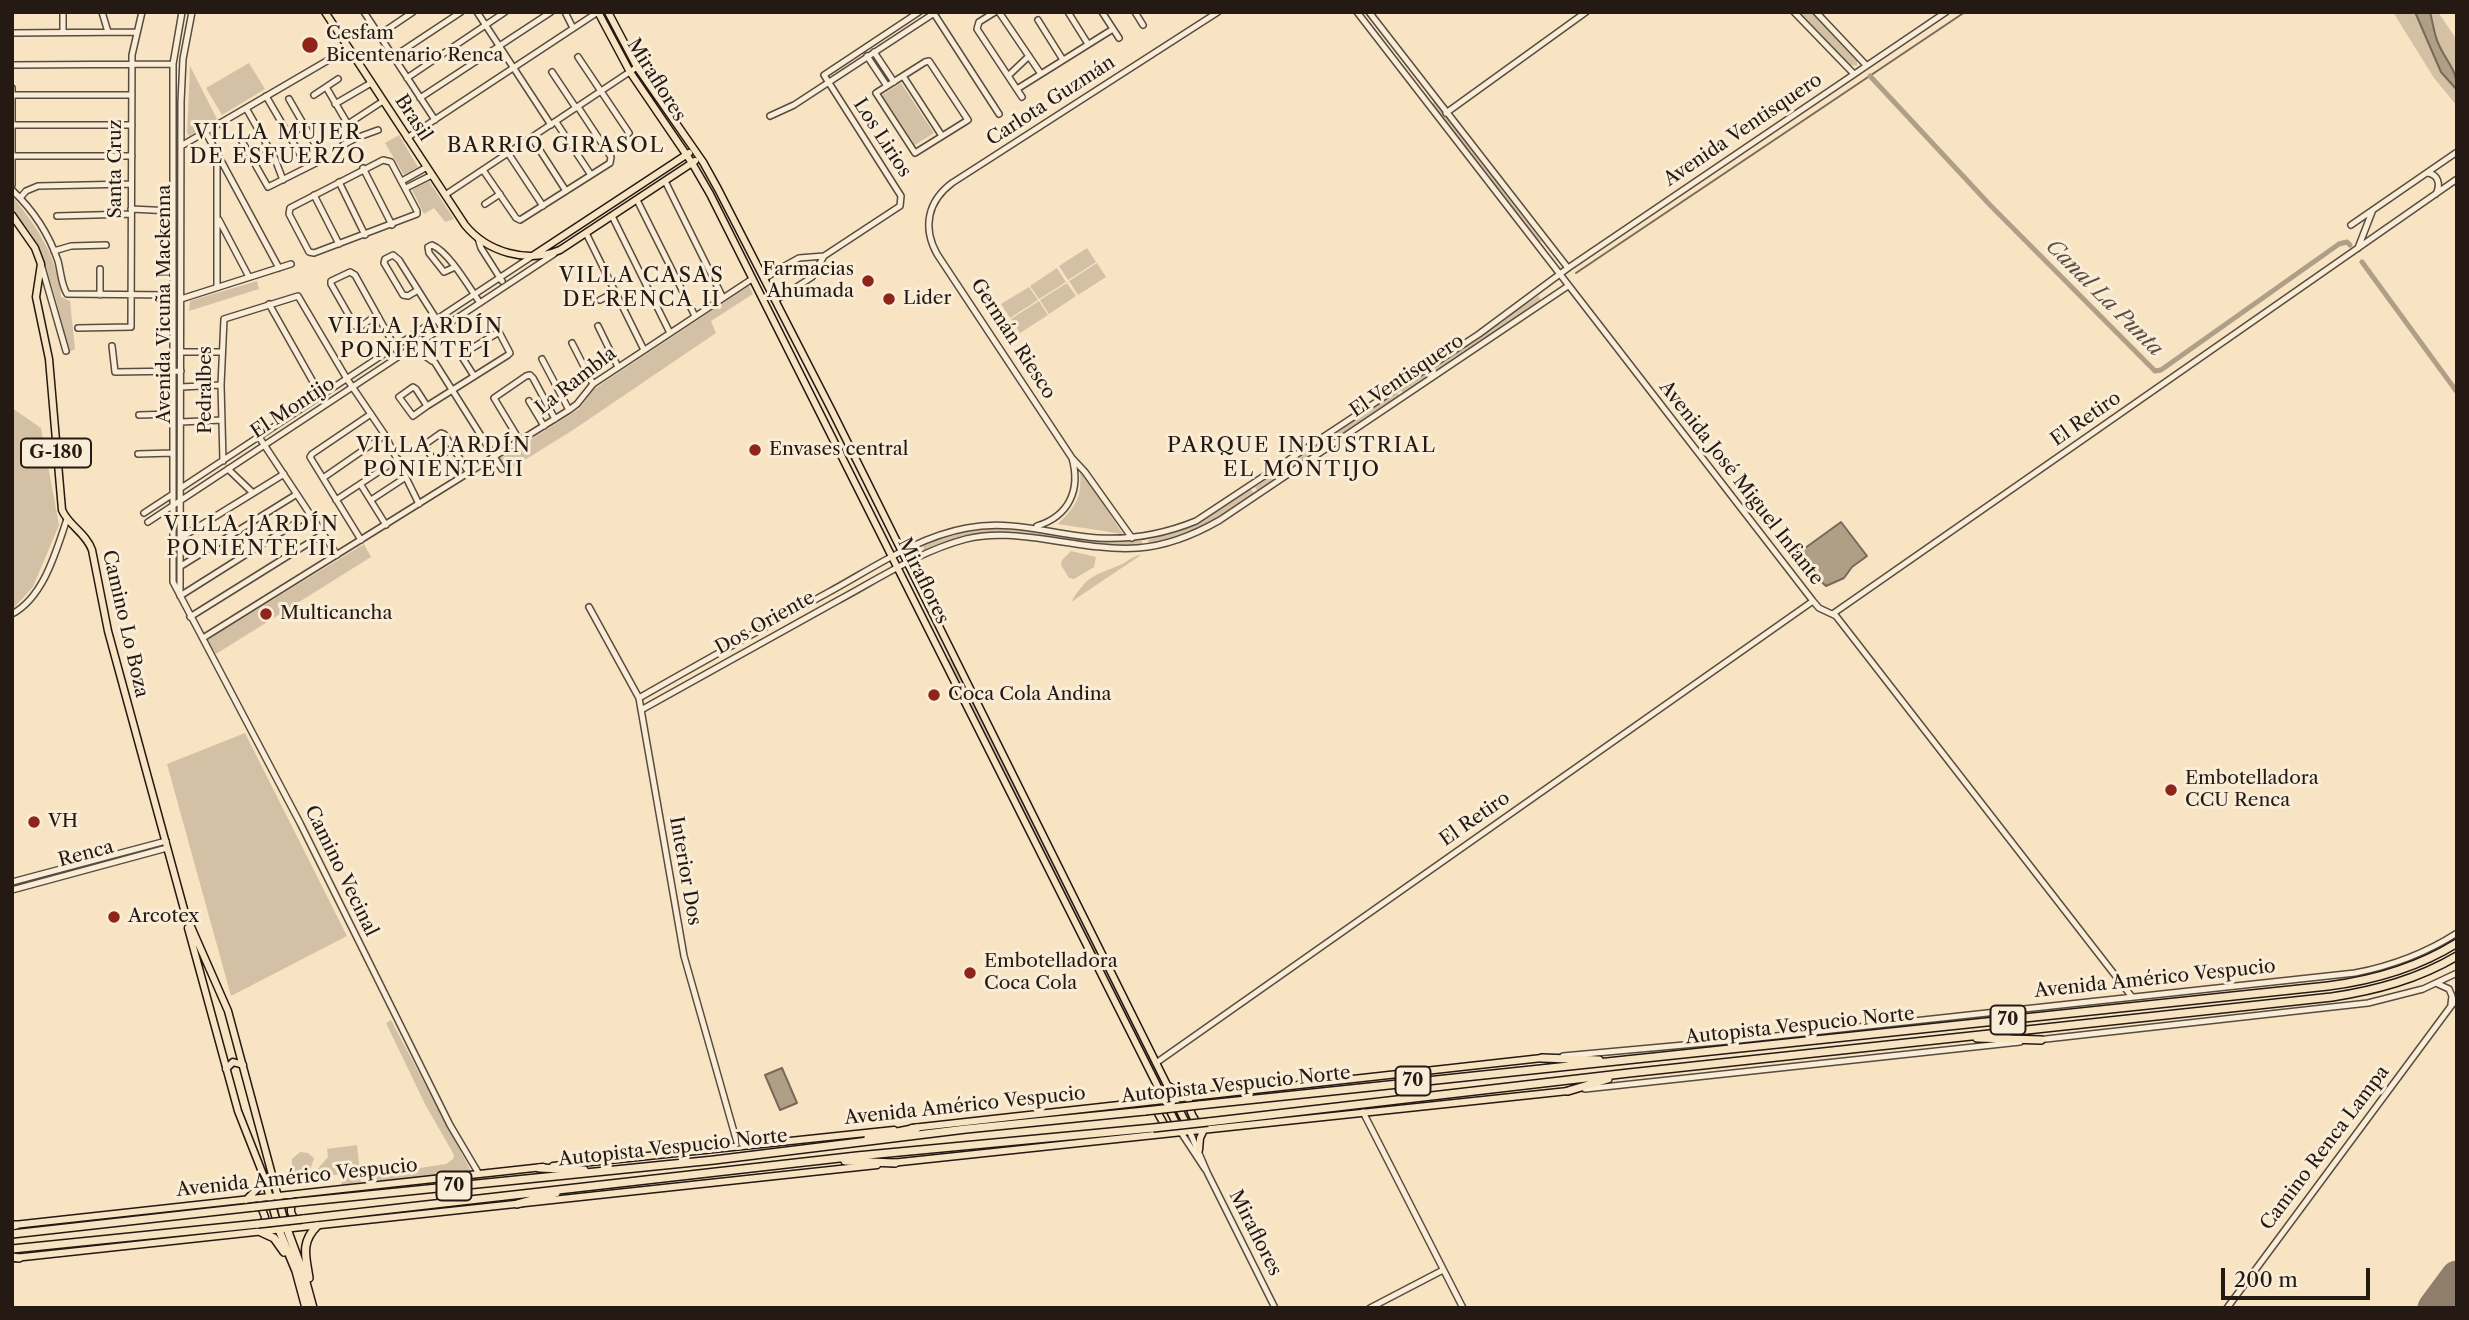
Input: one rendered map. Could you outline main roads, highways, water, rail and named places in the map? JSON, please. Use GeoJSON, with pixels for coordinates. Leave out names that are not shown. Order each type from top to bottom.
{"type":"FeatureCollection","features":[{"type":"Feature","properties":{"kind":"highway","name":"Autopista Vespucio Norte"},"geometry":{"type":"LineString","coordinates":[[12,1234],[255,1203],[299,1202],[823,1148],[1145,1107],[1199,1105],[2328,986],[2391,974],[2429,959],[2457,943]]}},
{"type":"Feature","properties":{"kind":"highway","name":"Autopista Vespucio Norte"},"geometry":{"type":"LineString","coordinates":[[12,1249],[260,1228],[303,1219],[827,1159],[1207,1125],[1629,1073],[2346,995],[2409,979],[2457,956]]}},
{"type":"Feature","properties":{"kind":"highway"},"geometry":{"type":"LineString","coordinates":[[1966,1037],[2041,1040]]}},
{"type":"Feature","properties":{"kind":"highway"},"geometry":{"type":"LineString","coordinates":[[1542,1058],[1628,1061]]}},
{"type":"Feature","properties":{"kind":"highway"},"geometry":{"type":"LineString","coordinates":[[1568,1091],[1629,1073]]}},
{"type":"Feature","properties":{"kind":"highway"},"geometry":{"type":"LineString","coordinates":[[823,1148],[917,1128]]}},
{"type":"Feature","properties":{"kind":"highway"},"geometry":{"type":"LineString","coordinates":[[827,1159],[895,1163]]}},
{"type":"Feature","properties":{"kind":"highway"},"geometry":{"type":"LineString","coordinates":[[539,1168],[610,1171]]}},
{"type":"Feature","properties":{"kind":"highway"},"geometry":{"type":"LineString","coordinates":[[517,1204],[580,1187]]}},
{"type":"Feature","properties":{"kind":"highway"},"geometry":{"type":"LineString","coordinates":[[308,1289],[305,1245],[310,1233],[317,1226]]}},
{"type":"Feature","properties":{"kind":"highway"},"geometry":{"type":"LineString","coordinates":[[260,1228],[277,1242],[293,1265]]}},
{"type":"Feature","properties":{"kind":"highway","name":"G-180"},"geometry":{"type":"LineString","coordinates":[[283,1229],[306,1308]]}},
{"type":"Feature","properties":{"kind":"highway","name":"G-180"},"geometry":{"type":"LineString","coordinates":[[283,1229],[313,1308]]}},
{"type":"Feature","properties":{"kind":"main road","name":"Brasil"},"geometry":{"type":"LineString","coordinates":[[325,12],[466,225],[492,248],[505,253],[534,255]]}},
{"type":"Feature","properties":{"kind":"main road","name":"Miraflores"},"geometry":{"type":"LineString","coordinates":[[598,12],[629,72],[692,163],[710,194],[1180,1131]]}},
{"type":"Feature","properties":{"kind":"main road","name":"Miraflores"},"geometry":{"type":"LineString","coordinates":[[608,12],[638,67],[718,189],[832,411],[900,553],[1189,1130]]}},
{"type":"Feature","properties":{"kind":"main road","name":"El Montijo"},"geometry":{"type":"LineString","coordinates":[[534,255],[693,150]]}},
{"type":"Feature","properties":{"kind":"main road","name":"El Montijo"},"geometry":{"type":"LineString","coordinates":[[534,255],[548,255],[560,250],[700,158]]}},
{"type":"Feature","properties":{"kind":"main road"},"geometry":{"type":"LineString","coordinates":[[710,194],[718,189]]}},
{"type":"Feature","properties":{"kind":"main road","name":"Camino Lo Boza"},"geometry":{"type":"LineString","coordinates":[[12,215],[35,248],[41,264],[36,297],[49,359],[61,506],[67,519],[85,536],[92,550],[106,622],[226,1069],[238,1111],[283,1229]]}},
{"type":"Feature","properties":{"kind":"main road"},"geometry":{"type":"LineString","coordinates":[[821,416],[832,411]]}},
{"type":"Feature","properties":{"kind":"main road"},"geometry":{"type":"LineString","coordinates":[[944,660],[951,654]]}},
{"type":"Feature","properties":{"kind":"main road","name":"Camino Lo Boza"},"geometry":{"type":"LineString","coordinates":[[185,913],[225,1002],[279,1196],[283,1229]]}},
{"type":"Feature","properties":{"kind":"main road","name":"Avenida Américo Vespucio"},"geometry":{"type":"LineString","coordinates":[[14,1225],[246,1200],[255,1203],[270,1197],[738,1146],[1145,1107],[1164,1101],[1542,1058]]}},
{"type":"Feature","properties":{"kind":"main road"},"geometry":{"type":"LineString","coordinates":[[226,1069],[233,1062],[243,1065]]}},
{"type":"Feature","properties":{"kind":"main road"},"geometry":{"type":"LineString","coordinates":[[1156,1083],[1154,1094],[1145,1107],[1158,1112],[1164,1124],[1163,1133]]}},
{"type":"Feature","properties":{"kind":"main road"},"geometry":{"type":"LineString","coordinates":[[1165,1084],[1189,1098],[1190,1110],[1195,1120],[1207,1125]]}},
{"type":"Feature","properties":{"kind":"main road"},"geometry":{"type":"LineString","coordinates":[[15,1258],[260,1228],[317,1226],[895,1163],[1189,1130],[1207,1125],[1568,1091]]}},
{"type":"Feature","properties":{"kind":"main road"},"geometry":{"type":"LineString","coordinates":[[1199,1150],[1200,1138],[1207,1125]]}},
{"type":"Feature","properties":{"kind":"main road"},"geometry":{"type":"LineString","coordinates":[[246,1200],[264,1177]]}},
{"type":"Feature","properties":{"kind":"main road"},"geometry":{"type":"LineString","coordinates":[[292,1195],[291,1212],[299,1227]]}},
{"type":"Feature","properties":{"kind":"main road"},"geometry":{"type":"LineString","coordinates":[[255,1203],[261,1205],[265,1217],[260,1228]]}},
{"type":"Feature","properties":{"kind":"waterway"},"geometry":{"type":"LineString","coordinates":[[1576,273],[1965,12]]}},
{"type":"Feature","properties":{"kind":"waterway","name":"Canal La Punta"},"geometry":{"type":"LineString","coordinates":[[1870,76],[1990,205],[2155,371],[2161,370],[2339,244],[2347,242],[2350,245]]}},
{"type":"Feature","properties":{"kind":"waterway","name":"Canal La Punta"},"geometry":{"type":"LineString","coordinates":[[2362,262],[2457,392]]}},
{"type":"Feature","properties":{"kind":"place","name":"Cesfam Bicentenario Renca"},"geometry":{"type":"Point","coordinates":[310,45]}},
{"type":"Feature","properties":{"kind":"place","name":"Farmacias Ahumada"},"geometry":{"type":"Point","coordinates":[868,281]}},
{"type":"Feature","properties":{"kind":"place","name":"Lider"},"geometry":{"type":"Point","coordinates":[889,299]}},
{"type":"Feature","properties":{"kind":"place","name":"Envases central"},"geometry":{"type":"Point","coordinates":[755,450]}},
{"type":"Feature","properties":{"kind":"place","name":"Multicancha"},"geometry":{"type":"Point","coordinates":[266,614]}},
{"type":"Feature","properties":{"kind":"place","name":"Coca Cola Andina"},"geometry":{"type":"Point","coordinates":[934,695]}},
{"type":"Feature","properties":{"kind":"place","name":"Embotelladora CCU Renca"},"geometry":{"type":"Point","coordinates":[2171,790]}},
{"type":"Feature","properties":{"kind":"place","name":"VH"},"geometry":{"type":"Point","coordinates":[34,822]}},
{"type":"Feature","properties":{"kind":"place","name":"Arcotex"},"geometry":{"type":"Point","coordinates":[114,917]}},
{"type":"Feature","properties":{"kind":"place","name":"Embotelladora Coca Cola"},"geometry":{"type":"Point","coordinates":[970,973]}},
{"type":"Feature","properties":{"kind":"district","name":"VILLA MUJER DE ESFUERZO"},"geometry":{"type":"Point","coordinates":[278,145]}},
{"type":"Feature","properties":{"kind":"district","name":"BARRIO GIRASOL"},"geometry":{"type":"Point","coordinates":[556,146]}},
{"type":"Feature","properties":{"kind":"district","name":"VILLA CASAS DE RENCA II"},"geometry":{"type":"Point","coordinates":[642,288]}},
{"type":"Feature","properties":{"kind":"district","name":"VILLA JARDÍN PONIENTE I"},"geometry":{"type":"Point","coordinates":[416,339]}},
{"type":"Feature","properties":{"kind":"district","name":"VILLA JARDÍN PONIENTE II"},"geometry":{"type":"Point","coordinates":[444,458]}},
{"type":"Feature","properties":{"kind":"district","name":"PARQUE INDUSTRIAL EL MONTIJO"},"geometry":{"type":"Point","coordinates":[1302,458]}},
{"type":"Feature","properties":{"kind":"district","name":"VILLA JARDÍN PONIENTE III"},"geometry":{"type":"Point","coordinates":[252,537]}}]}
